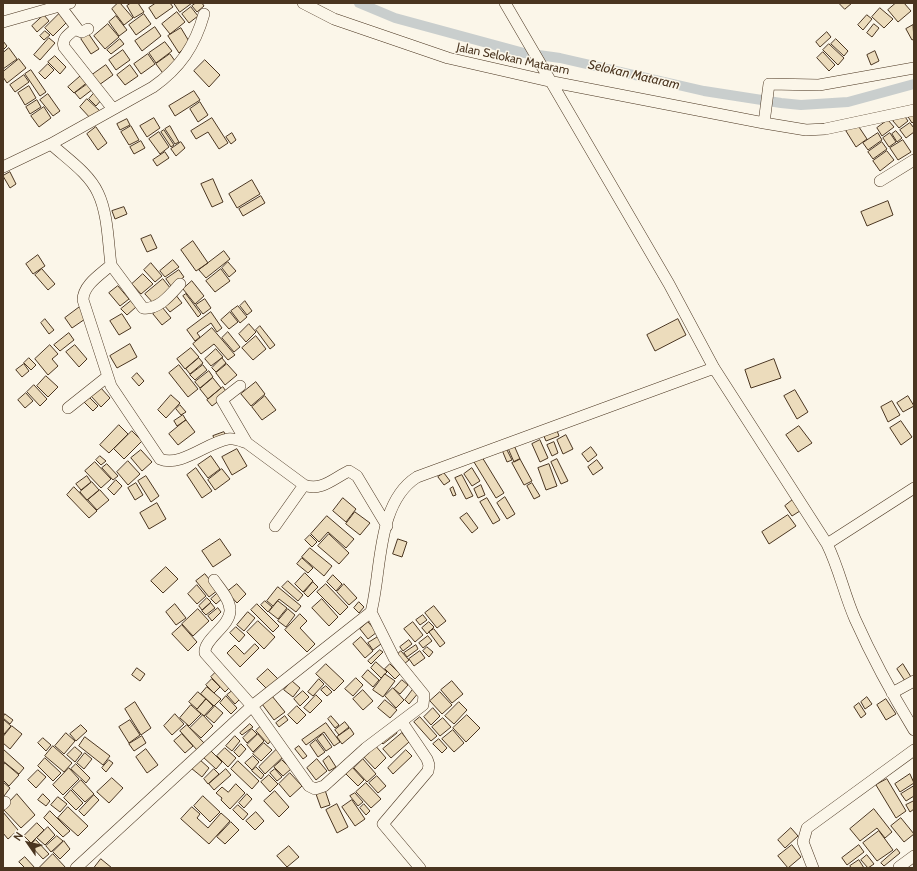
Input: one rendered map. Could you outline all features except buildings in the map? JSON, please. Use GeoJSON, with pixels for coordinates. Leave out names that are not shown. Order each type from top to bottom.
{"type":"FeatureCollection","features":[{"type":"Feature","properties":{"kind":"street","name":"Jalan Selokan Mataram"},"geometry":{"type":"LineString","coordinates":[[303,3],[334,20],[448,58],[553,82],[764,124],[806,130],[818,129],[914,110]]}},
{"type":"Feature","properties":{"kind":"street"},"geometry":{"type":"LineString","coordinates":[[505,3],[553,82],[670,284],[714,368],[827,544],[839,572],[844,593],[855,620],[892,693],[914,730]]}},
{"type":"Feature","properties":{"kind":"street"},"geometry":{"type":"LineString","coordinates":[[3,22],[65,5],[76,28],[82,32],[88,29]]}},
{"type":"Feature","properties":{"kind":"street"},"geometry":{"type":"LineString","coordinates":[[3,167],[51,144],[153,87],[178,66],[200,29],[204,14]]}},
{"type":"Feature","properties":{"kind":"street"},"geometry":{"type":"LineString","coordinates":[[76,28],[64,38],[64,48],[113,109]]}},
{"type":"Feature","properties":{"kind":"street"},"geometry":{"type":"LineString","coordinates":[[764,124],[769,84],[819,85],[914,68]]}},
{"type":"Feature","properties":{"kind":"street"},"geometry":{"type":"LineString","coordinates":[[51,144],[90,181],[98,192],[103,210],[111,265],[143,308],[152,308],[180,284]]}},
{"type":"Feature","properties":{"kind":"street"},"geometry":{"type":"LineString","coordinates":[[880,181],[914,160]]}},
{"type":"Feature","properties":{"kind":"street"},"geometry":{"type":"LineString","coordinates":[[111,265],[86,288],[83,294],[83,300],[98,342],[107,377],[153,450],[160,459],[168,462],[229,439],[247,442]]}},
{"type":"Feature","properties":{"kind":"street"},"geometry":{"type":"LineString","coordinates":[[214,580],[227,599],[230,610],[227,621],[207,645],[205,653],[252,706],[309,786],[315,789],[324,786],[366,748],[422,708],[424,695],[394,658],[371,612],[380,548],[400,492],[406,484],[417,477],[514,440],[714,368]]}},
{"type":"Feature","properties":{"kind":"street"},"geometry":{"type":"LineString","coordinates":[[68,408],[107,377]]}},
{"type":"Feature","properties":{"kind":"street"},"geometry":{"type":"LineString","coordinates":[[240,386],[222,400],[247,442],[304,485],[316,488],[349,472],[354,473],[387,526]]}},
{"type":"Feature","properties":{"kind":"street"},"geometry":{"type":"LineString","coordinates":[[275,526],[304,485]]}},
{"type":"Feature","properties":{"kind":"street"},"geometry":{"type":"LineString","coordinates":[[827,544],[914,488]]}},
{"type":"Feature","properties":{"kind":"street"},"geometry":{"type":"LineString","coordinates":[[76,868],[252,706],[371,612]]}},
{"type":"Feature","properties":{"kind":"street"},"geometry":{"type":"LineString","coordinates":[[892,693],[914,681]]}},
{"type":"Feature","properties":{"kind":"street"},"geometry":{"type":"LineString","coordinates":[[402,722],[427,760],[429,765],[428,771],[383,824],[420,868]]}},
{"type":"Feature","properties":{"kind":"street"},"geometry":{"type":"LineString","coordinates":[[813,868],[803,842],[807,828],[914,750]]}},
{"type":"Feature","properties":{"kind":"street"},"geometry":{"type":"LineString","coordinates":[[899,867],[914,856]]}},
{"type":"Feature","properties":{"kind":"waterway","name":"Selokan Mataram"},"geometry":{"type":"LineString","coordinates":[[359,3],[395,18],[524,53],[560,58],[704,91],[781,103],[801,105],[848,102],[914,84]]}}]}
